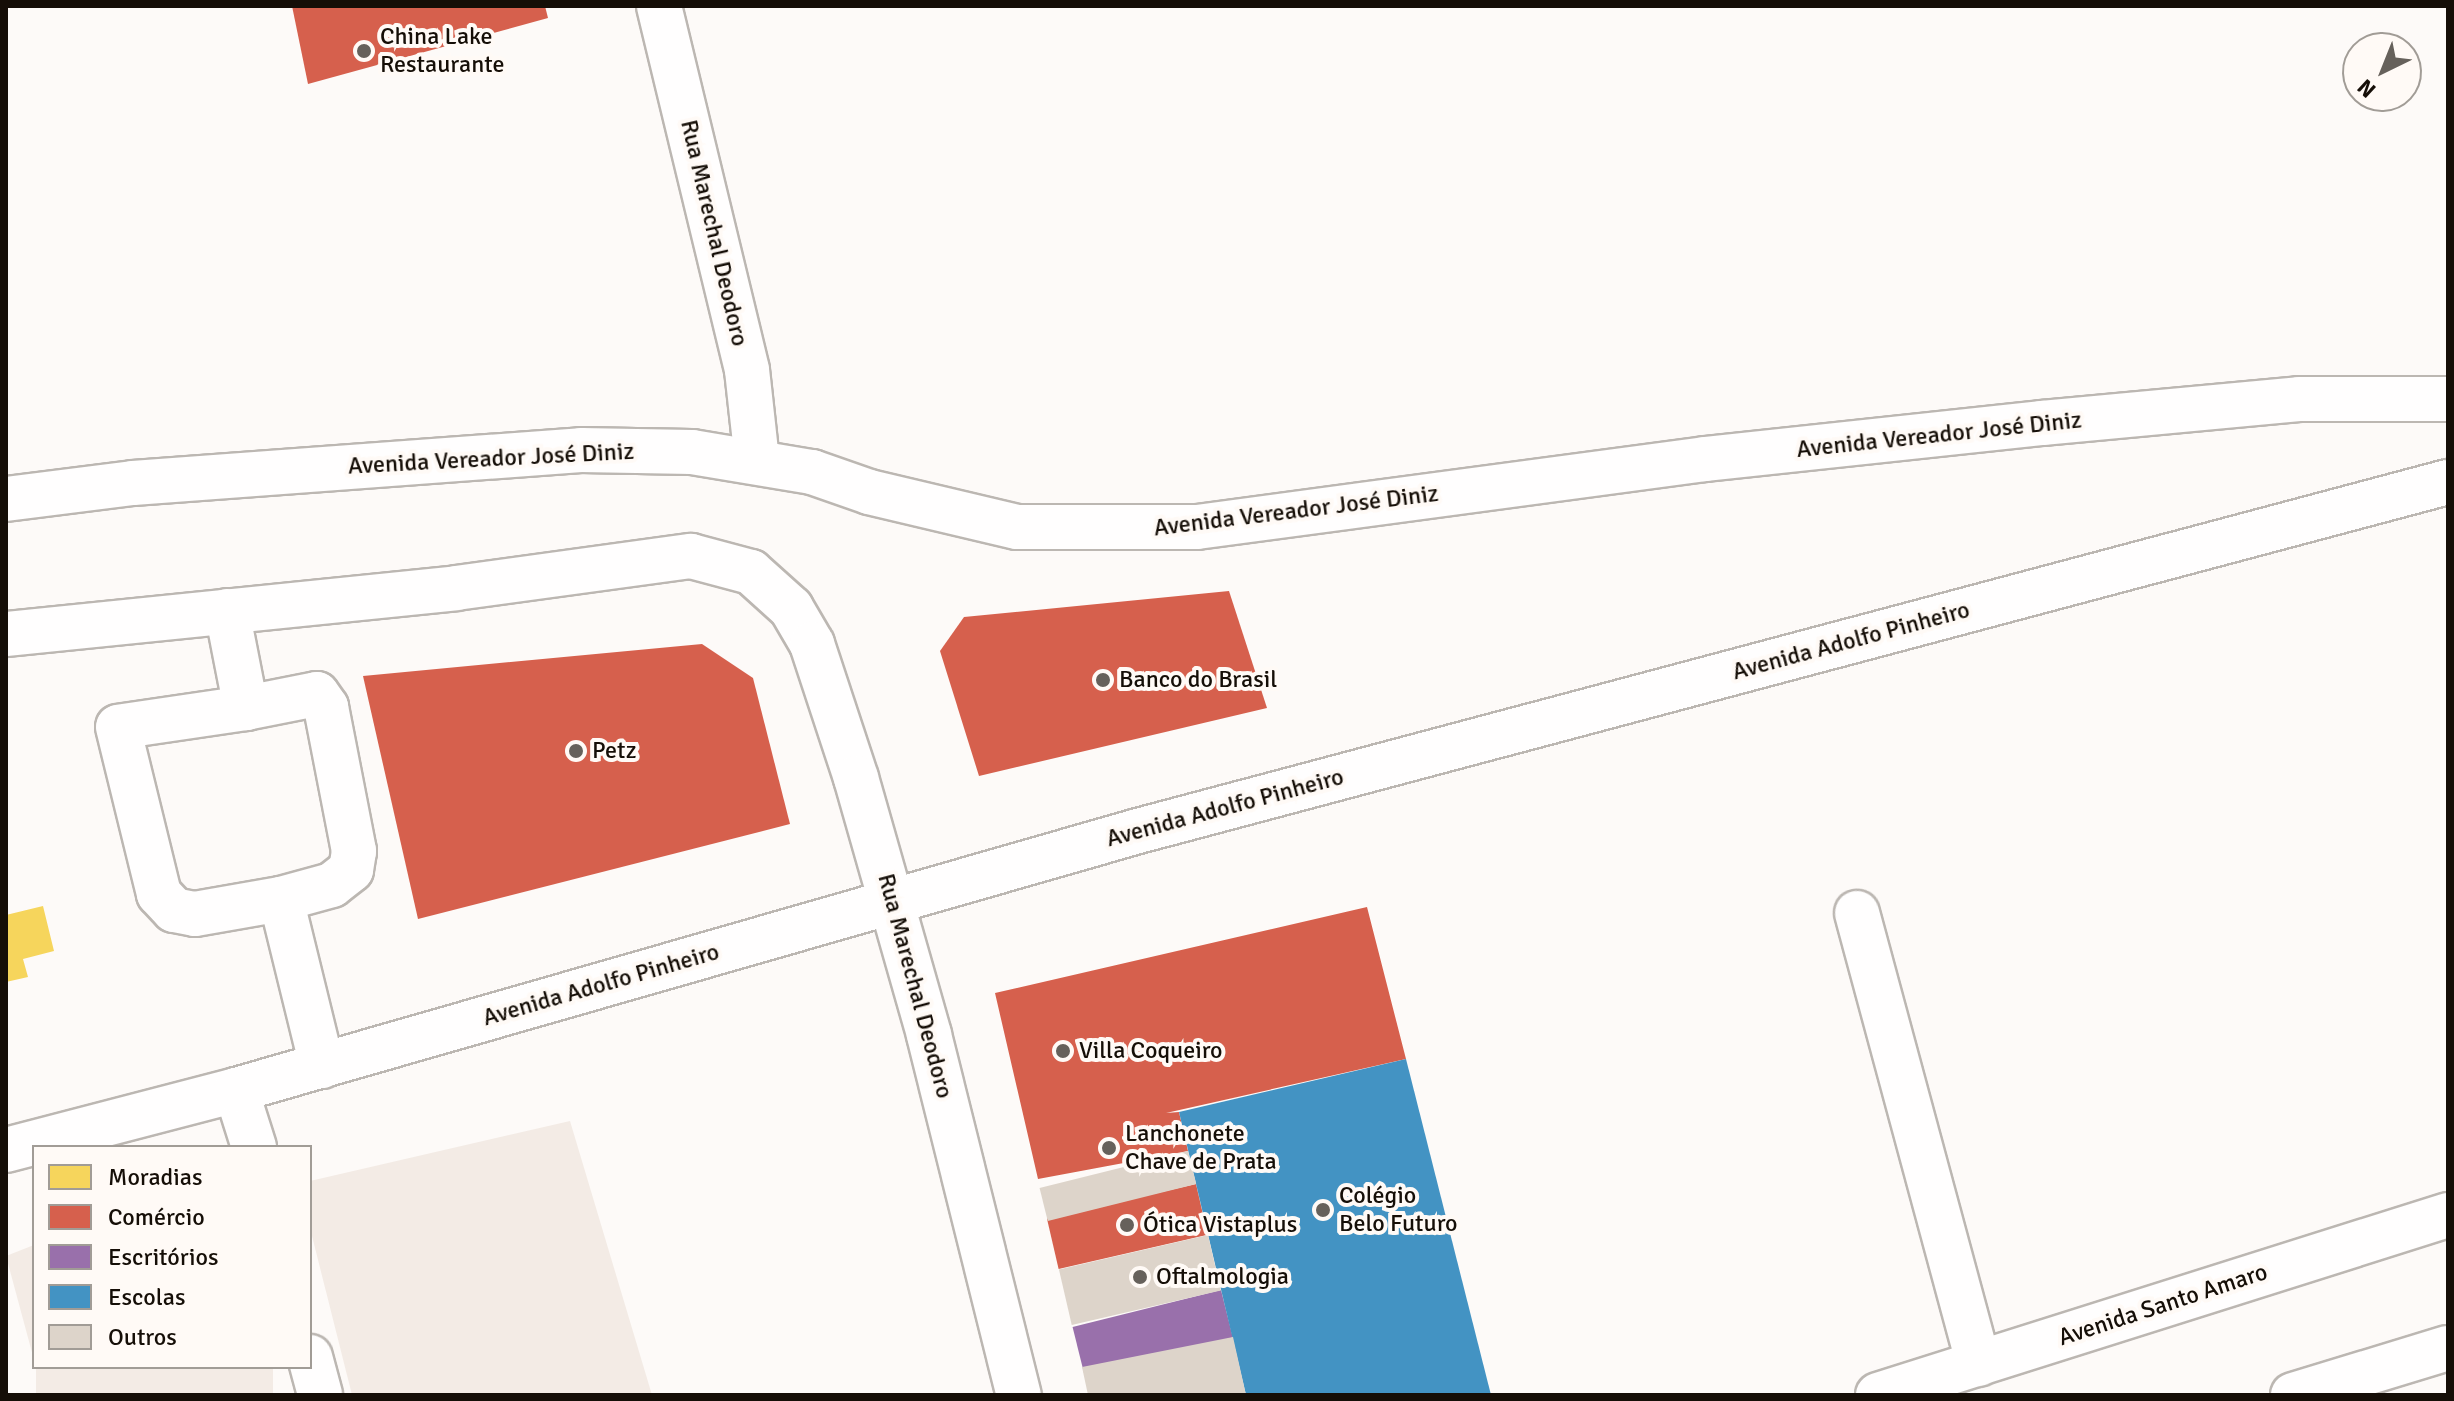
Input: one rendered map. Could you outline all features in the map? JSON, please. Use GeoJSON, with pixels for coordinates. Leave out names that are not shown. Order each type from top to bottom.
{"type":"FeatureCollection","features":[{"type":"Feature","properties":{"kind":"main road","name":"Rua Marechal Deodoro"},"geometry":{"type":"LineString","coordinates":[[659,6],[747,370],[757,461]]}},
{"type":"Feature","properties":{"kind":"main road","name":"Avenida Vereador José Diniz"},"geometry":{"type":"LineString","coordinates":[[6,499],[133,483],[581,450],[692,452],[757,461],[1017,527],[1197,527],[1705,459],[2042,423],[2299,399],[2448,399]]}},
{"type":"Feature","properties":{"kind":"main road","name":"Avenida Adolfo Pinheiro"},"geometry":{"type":"LineString","coordinates":[[6,1150],[322,1066],[1153,827],[2448,482]]}},
{"type":"Feature","properties":{"kind":"main road","name":"Rua Marechal Deodoro"},"geometry":{"type":"LineString","coordinates":[[227,611],[456,588],[691,556],[751,572],[774,591],[812,644],[892,901],[1019,1395]]}},
{"type":"Feature","properties":{"kind":"main road"},"geometry":{"type":"LineString","coordinates":[[6,634],[227,611],[246,708]]}},
{"type":"Feature","properties":{"kind":"main road"},"geometry":{"type":"LineString","coordinates":[[317,694],[326,707],[354,851],[351,870],[332,885],[281,899],[195,914],[174,910],[159,894],[118,727],[317,694]]}},
{"type":"Feature","properties":{"kind":"main road"},"geometry":{"type":"LineString","coordinates":[[281,899],[322,1066]]}},
{"type":"Feature","properties":{"kind":"main road"},"geometry":{"type":"LineString","coordinates":[[1857,913],[1979,1364]]}},
{"type":"Feature","properties":{"kind":"main road"},"geometry":{"type":"LineString","coordinates":[[236,1090],[253,1145]]}},
{"type":"Feature","properties":{"kind":"main road","name":"Avenida Santo Amaro"},"geometry":{"type":"LineString","coordinates":[[1878,1395],[2448,1215]]}},
{"type":"Feature","properties":{"kind":"main road"},"geometry":{"type":"LineString","coordinates":[[2293,1395],[2448,1348]]}},
{"type":"Feature","properties":{"kind":"main road"},"geometry":{"type":"LineString","coordinates":[[312,1365],[320,1395]]}},
{"type":"Feature","properties":{"kind":"shaded area"},"geometry":{"type":"Polygon","coordinates":[[[570,1121],[652,1395],[352,1395],[312,1236],[312,1181],[570,1121]]]}},
{"type":"Feature","properties":{"kind":"shaded area"},"geometry":{"type":"Polygon","coordinates":[[[32,1246],[32,1353],[6,1256],[32,1246]]]}},
{"type":"Feature","properties":{"kind":"shaded area"},"geometry":{"type":"Polygon","coordinates":[[[36,1369],[273,1369],[273,1395],[36,1395],[36,1369]]]}},
{"type":"Feature","properties":{"kind":"building: Moradias"},"geometry":{"type":"Polygon","coordinates":[[[43,906],[54,951],[23,959],[28,977],[6,982],[6,915],[43,906]]]}},
{"type":"Feature","properties":{"kind":"building: Comércio","name":"China Lake Restaurante"},"geometry":{"type":"Polygon","coordinates":[[[292,6],[545,6],[548,18],[308,84],[292,6]]]}},
{"type":"Feature","properties":{"kind":"building: Comércio","name":"Banco do Brasil"},"geometry":{"type":"Polygon","coordinates":[[[1229,591],[1267,708],[979,776],[940,651],[964,617],[1229,591]]]}},
{"type":"Feature","properties":{"kind":"building: Comércio","name":"Petz"},"geometry":{"type":"Polygon","coordinates":[[[702,644],[753,678],[790,824],[418,919],[363,676],[702,644]]]}},
{"type":"Feature","properties":{"kind":"building: Comércio"},"geometry":{"type":"Polygon","coordinates":[[[1367,907],[1406,1059],[1166,1113],[1179,1112],[1188,1151],[1038,1179],[995,993],[1367,907]]]}},
{"type":"Feature","properties":{"kind":"building: Comércio","name":"Ótica Vistaplus"},"geometry":{"type":"Polygon","coordinates":[[[1196,1184],[1208,1235],[1059,1269],[1047,1218],[1196,1184]]]}},
{"type":"Feature","properties":{"kind":"building: Escritórios"},"geometry":{"type":"Polygon","coordinates":[[[1221,1290],[1233,1338],[1084,1375],[1073,1327],[1221,1290]]]}},
{"type":"Feature","properties":{"kind":"building: Escolas","name":"Colégio Belo Futuro"},"geometry":{"type":"Polygon","coordinates":[[[1406,1059],[1491,1395],[1246,1395],[1179,1112],[1406,1059]]]}},
{"type":"Feature","properties":{"kind":"building: Outros"},"geometry":{"type":"Polygon","coordinates":[[[1188,1151],[1196,1184],[1048,1221],[1040,1188],[1188,1151]]]}},
{"type":"Feature","properties":{"kind":"building: Outros","name":"Oftalmologia"},"geometry":{"type":"Polygon","coordinates":[[[1208,1235],[1221,1291],[1072,1325],[1059,1269],[1208,1235]]]}},
{"type":"Feature","properties":{"kind":"building: Outros"},"geometry":{"type":"Polygon","coordinates":[[[1233,1337],[1246,1395],[1088,1395],[1082,1367],[1233,1337]]]}},
{"type":"Feature","properties":{"kind":"place","name":"China Lake Restaurante"},"geometry":{"type":"Point","coordinates":[364,51]}},
{"type":"Feature","properties":{"kind":"place","name":"Banco do Brasil"},"geometry":{"type":"Point","coordinates":[1103,680]}},
{"type":"Feature","properties":{"kind":"place","name":"Petz"},"geometry":{"type":"Point","coordinates":[576,751]}},
{"type":"Feature","properties":{"kind":"place","name":"Villa Coqueiro"},"geometry":{"type":"Point","coordinates":[1063,1051]}},
{"type":"Feature","properties":{"kind":"place","name":"Lanchonete Chave de Prata"},"geometry":{"type":"Point","coordinates":[1109,1148]}},
{"type":"Feature","properties":{"kind":"place","name":"Colégio Belo Futuro"},"geometry":{"type":"Point","coordinates":[1323,1210]}},
{"type":"Feature","properties":{"kind":"place","name":"Ótica Vistaplus"},"geometry":{"type":"Point","coordinates":[1127,1225]}},
{"type":"Feature","properties":{"kind":"place","name":"Oftalmologia"},"geometry":{"type":"Point","coordinates":[1140,1277]}}]}
